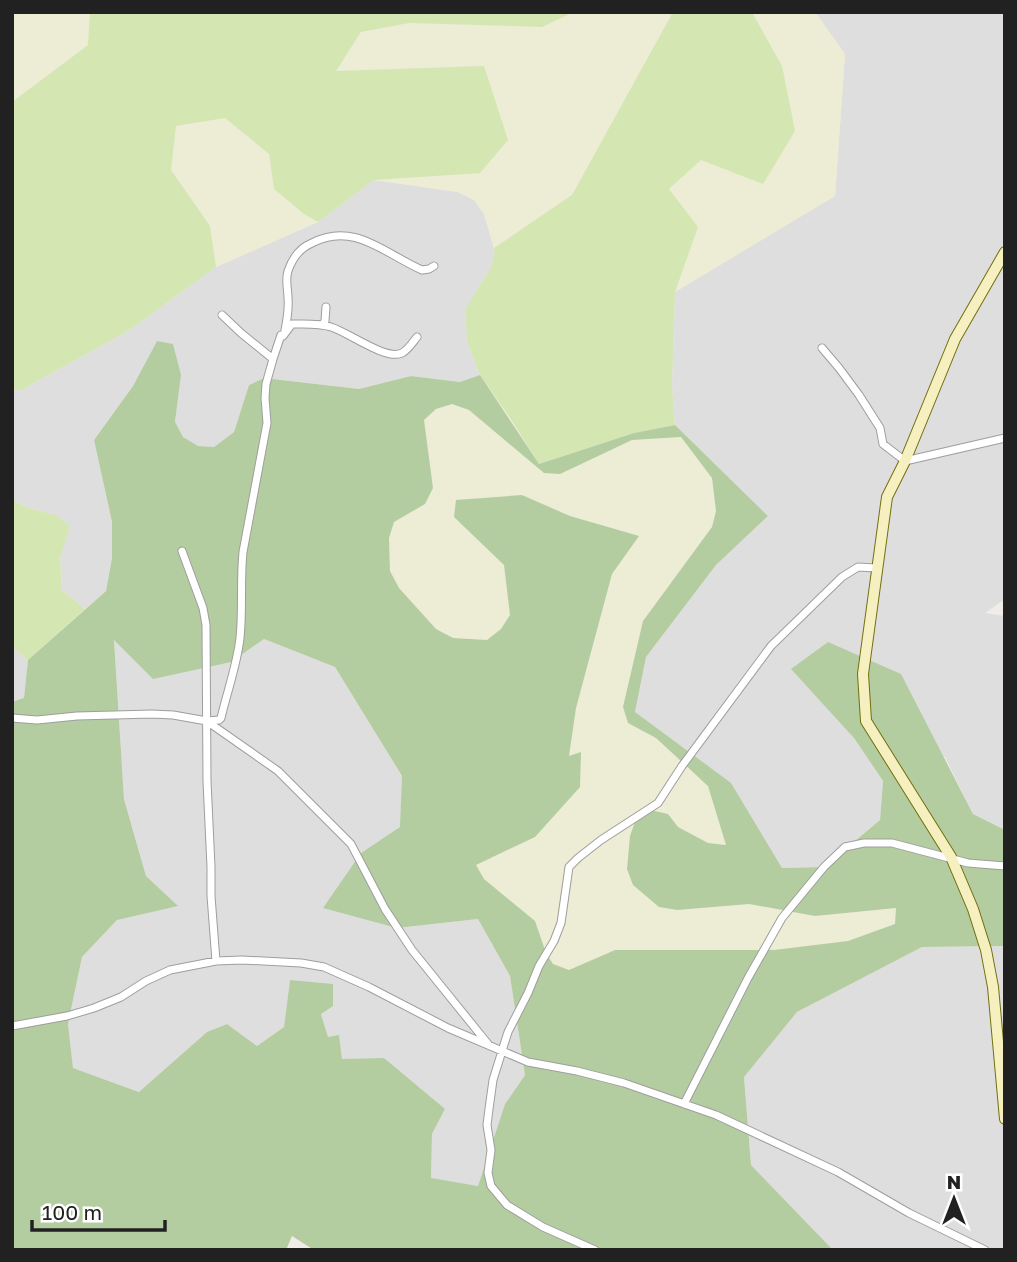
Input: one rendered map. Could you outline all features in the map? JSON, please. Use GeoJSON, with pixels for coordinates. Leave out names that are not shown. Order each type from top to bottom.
{"type":"FeatureCollection","features":[{"type":"Feature","properties":{"kind":"street"},"geometry":{"type":"LineString","coordinates":[[283,336],[289,300],[287,274],[297,255],[316,240],[340,234],[354,236],[422,270],[434,266]]}},
{"type":"Feature","properties":{"kind":"street"},"geometry":{"type":"LineString","coordinates":[[1005,252],[955,339],[905,461],[887,497],[863,674],[866,721],[951,857],[973,909],[990,967],[1005,1119]]}},
{"type":"Feature","properties":{"kind":"street"},"geometry":{"type":"LineString","coordinates":[[322,325],[326,307]]}},
{"type":"Feature","properties":{"kind":"street"},"geometry":{"type":"LineString","coordinates":[[222,315],[272,359]]}},
{"type":"Feature","properties":{"kind":"street"},"geometry":{"type":"LineString","coordinates":[[12,718],[37,720],[152,714],[207,721],[221,718],[239,640],[242,562],[267,423],[266,384],[281,335],[283,336],[292,324],[322,325],[395,355],[403,352],[417,337]]}},
{"type":"Feature","properties":{"kind":"street"},"geometry":{"type":"LineString","coordinates":[[822,348],[865,403],[880,429],[883,444],[905,461]]}},
{"type":"Feature","properties":{"kind":"street"},"geometry":{"type":"LineString","coordinates":[[905,461],[1005,438]]}},
{"type":"Feature","properties":{"kind":"street"},"geometry":{"type":"LineString","coordinates":[[182,551],[203,608],[207,645],[206,781],[213,945],[216,961]]}},
{"type":"Feature","properties":{"kind":"street"},"geometry":{"type":"LineString","coordinates":[[595,1250],[524,1217],[507,1205],[491,1186],[488,1173],[491,1150],[487,1125],[494,1080],[508,1032],[558,932],[569,867],[601,840],[657,803],[771,646],[842,578],[858,567],[876,568]]}},
{"type":"Feature","properties":{"kind":"street"},"geometry":{"type":"LineString","coordinates":[[207,721],[278,771],[351,845],[385,909],[412,950],[490,1046]]}},
{"type":"Feature","properties":{"kind":"street"},"geometry":{"type":"LineString","coordinates":[[684,1104],[748,978],[782,918],[845,847],[864,843],[892,843],[968,863],[1005,866]]}},
{"type":"Feature","properties":{"kind":"street"},"geometry":{"type":"LineString","coordinates":[[12,1026],[94,1008],[121,997],[170,970],[216,961],[301,963],[324,967],[448,1028],[528,1062],[624,1083],[716,1115],[838,1172],[909,1213],[985,1250]]}},
{"type":"Feature","properties":{"kind":"shaded area"},"geometry":{"type":"Polygon","coordinates":[[[815,12],[1005,12],[1005,599],[985,613],[1005,616],[1005,830],[973,814],[945,757],[854,738],[883,781],[880,820],[824,867],[782,868],[771,852],[635,712],[646,657],[716,565],[768,516],[675,425],[672,386],[675,292],[835,196],[845,54],[815,12]]]}},
{"type":"Feature","properties":{"kind":"shaded area"},"geometry":{"type":"Polygon","coordinates":[[[374,180],[458,192],[474,200],[484,214],[494,248],[492,265],[465,310],[467,342],[480,375],[460,382],[411,376],[359,389],[264,378],[249,385],[234,432],[214,447],[198,446],[182,437],[175,422],[181,375],[157,341],[133,386],[94,440],[112,522],[112,558],[106,591],[85,609],[62,590],[58,516],[26,507],[12,499],[12,391],[23,389],[128,331],[216,267],[318,222],[374,180]]]}},
{"type":"Feature","properties":{"kind":"shaded area"},"geometry":{"type":"Polygon","coordinates":[[[114,639],[231,662],[264,639],[335,667],[402,776],[401,827],[361,853],[397,928],[478,919],[510,976],[525,1075],[505,1104],[478,1186],[431,1179],[432,1134],[445,1109],[342,1059],[339,1036],[328,1037],[321,1014],[290,980],[284,1027],[257,1046],[227,1024],[207,1032],[140,1092],[73,1068],[68,1024],[82,957],[117,920],[146,876],[124,798],[114,639]]]}},
{"type":"Feature","properties":{"kind":"shaded area"},"geometry":{"type":"Polygon","coordinates":[[[12,647],[28,660],[24,699],[12,702],[12,647]]]}},
{"type":"Feature","properties":{"kind":"shaded area"},"geometry":{"type":"Polygon","coordinates":[[[1005,946],[1005,1250],[833,1250],[751,1165],[744,1077],[797,1012],[922,947],[1005,946]]]}},
{"type":"Feature","properties":{"kind":"green space"},"geometry":{"type":"Polygon","coordinates":[[[12,12],[90,12],[89,44],[12,102],[12,12]]]}},
{"type":"Feature","properties":{"kind":"green space"},"geometry":{"type":"Polygon","coordinates":[[[90,12],[574,12],[542,27],[409,23],[361,32],[336,71],[484,66],[508,140],[480,173],[374,180],[318,222],[274,189],[269,154],[225,118],[176,126],[171,170],[210,226],[216,267],[128,331],[23,389],[12,391],[12,102],[88,45],[90,12]]]}},
{"type":"Feature","properties":{"kind":"green space"},"geometry":{"type":"Polygon","coordinates":[[[574,12],[673,12],[572,195],[494,248],[484,214],[474,200],[458,192],[374,180],[480,172],[335,71],[362,32],[409,23],[542,27],[574,12]]]}},
{"type":"Feature","properties":{"kind":"green space"},"geometry":{"type":"Polygon","coordinates":[[[673,12],[752,12],[782,66],[795,131],[763,184],[701,160],[669,189],[698,227],[675,292],[672,386],[675,425],[634,433],[539,464],[480,375],[467,342],[465,310],[492,265],[494,248],[572,195],[673,12]]]}},
{"type":"Feature","properties":{"kind":"green space"},"geometry":{"type":"Polygon","coordinates":[[[752,12],[815,12],[845,54],[835,196],[675,292],[698,227],[669,189],[701,160],[782,66],[752,12]]]}},
{"type":"Feature","properties":{"kind":"green space"},"geometry":{"type":"Polygon","coordinates":[[[225,118],[269,154],[274,189],[318,222],[216,267],[210,226],[171,170],[176,126],[225,118]]]}},
{"type":"Feature","properties":{"kind":"green space"},"geometry":{"type":"Polygon","coordinates":[[[157,341],[173,344],[181,375],[175,422],[183,437],[198,446],[214,447],[234,432],[249,385],[264,378],[359,389],[411,376],[460,382],[480,375],[539,464],[634,433],[675,425],[768,516],[716,565],[646,657],[635,712],[731,783],[782,868],[824,867],[880,820],[883,781],[854,738],[791,669],[828,642],[901,674],[973,814],[1005,830],[1005,946],[922,947],[797,1012],[744,1077],[751,1165],[833,1250],[314,1250],[292,1236],[286,1250],[12,1250],[12,702],[24,698],[28,660],[106,591],[112,558],[112,522],[94,440],[133,386],[157,341]],[[452,404],[436,409],[424,420],[433,488],[425,504],[394,522],[389,538],[390,571],[399,588],[436,629],[453,638],[487,640],[501,629],[510,615],[504,565],[454,517],[456,500],[522,495],[570,516],[639,536],[612,574],[576,708],[569,756],[581,752],[580,787],[535,837],[476,865],[484,879],[535,921],[546,953],[553,964],[569,970],[615,950],[774,950],[848,941],[895,924],[896,908],[815,916],[749,904],[677,910],[659,907],[633,885],[627,869],[630,836],[636,819],[650,810],[668,814],[678,827],[708,843],[726,845],[708,786],[656,738],[628,723],[623,707],[643,621],[712,527],[716,511],[712,478],[681,437],[632,440],[560,474],[544,473],[469,410],[452,404]],[[264,639],[231,662],[153,679],[114,640],[124,799],[146,876],[178,906],[117,920],[82,957],[68,1024],[73,1068],[139,1092],[207,1032],[227,1024],[257,1046],[284,1027],[290,980],[333,984],[333,1006],[321,1014],[328,1037],[339,1035],[342,1059],[384,1058],[445,1109],[432,1134],[431,1178],[478,1186],[505,1104],[525,1075],[510,976],[478,919],[397,928],[323,908],[361,853],[400,827],[402,776],[335,667],[264,639]]]}},
{"type":"Feature","properties":{"kind":"green space"},"geometry":{"type":"Polygon","coordinates":[[[452,404],[469,410],[544,473],[560,474],[632,440],[681,437],[712,478],[716,511],[712,527],[643,621],[628,723],[656,738],[708,786],[726,845],[708,843],[678,827],[668,814],[659,907],[677,910],[749,904],[815,916],[896,908],[895,924],[848,941],[774,950],[615,950],[569,970],[553,964],[546,953],[535,921],[484,879],[475,865],[535,837],[580,752],[569,757],[576,708],[612,574],[639,536],[570,516],[522,495],[454,517],[504,565],[510,615],[502,629],[487,640],[453,638],[436,629],[399,588],[390,571],[389,538],[394,522],[425,504],[433,488],[424,420],[436,409],[452,404]]]}},
{"type":"Feature","properties":{"kind":"green space"},"geometry":{"type":"Polygon","coordinates":[[[12,499],[26,507],[58,516],[70,527],[60,558],[62,590],[85,609],[28,660],[12,647],[12,499]]]}}]}
